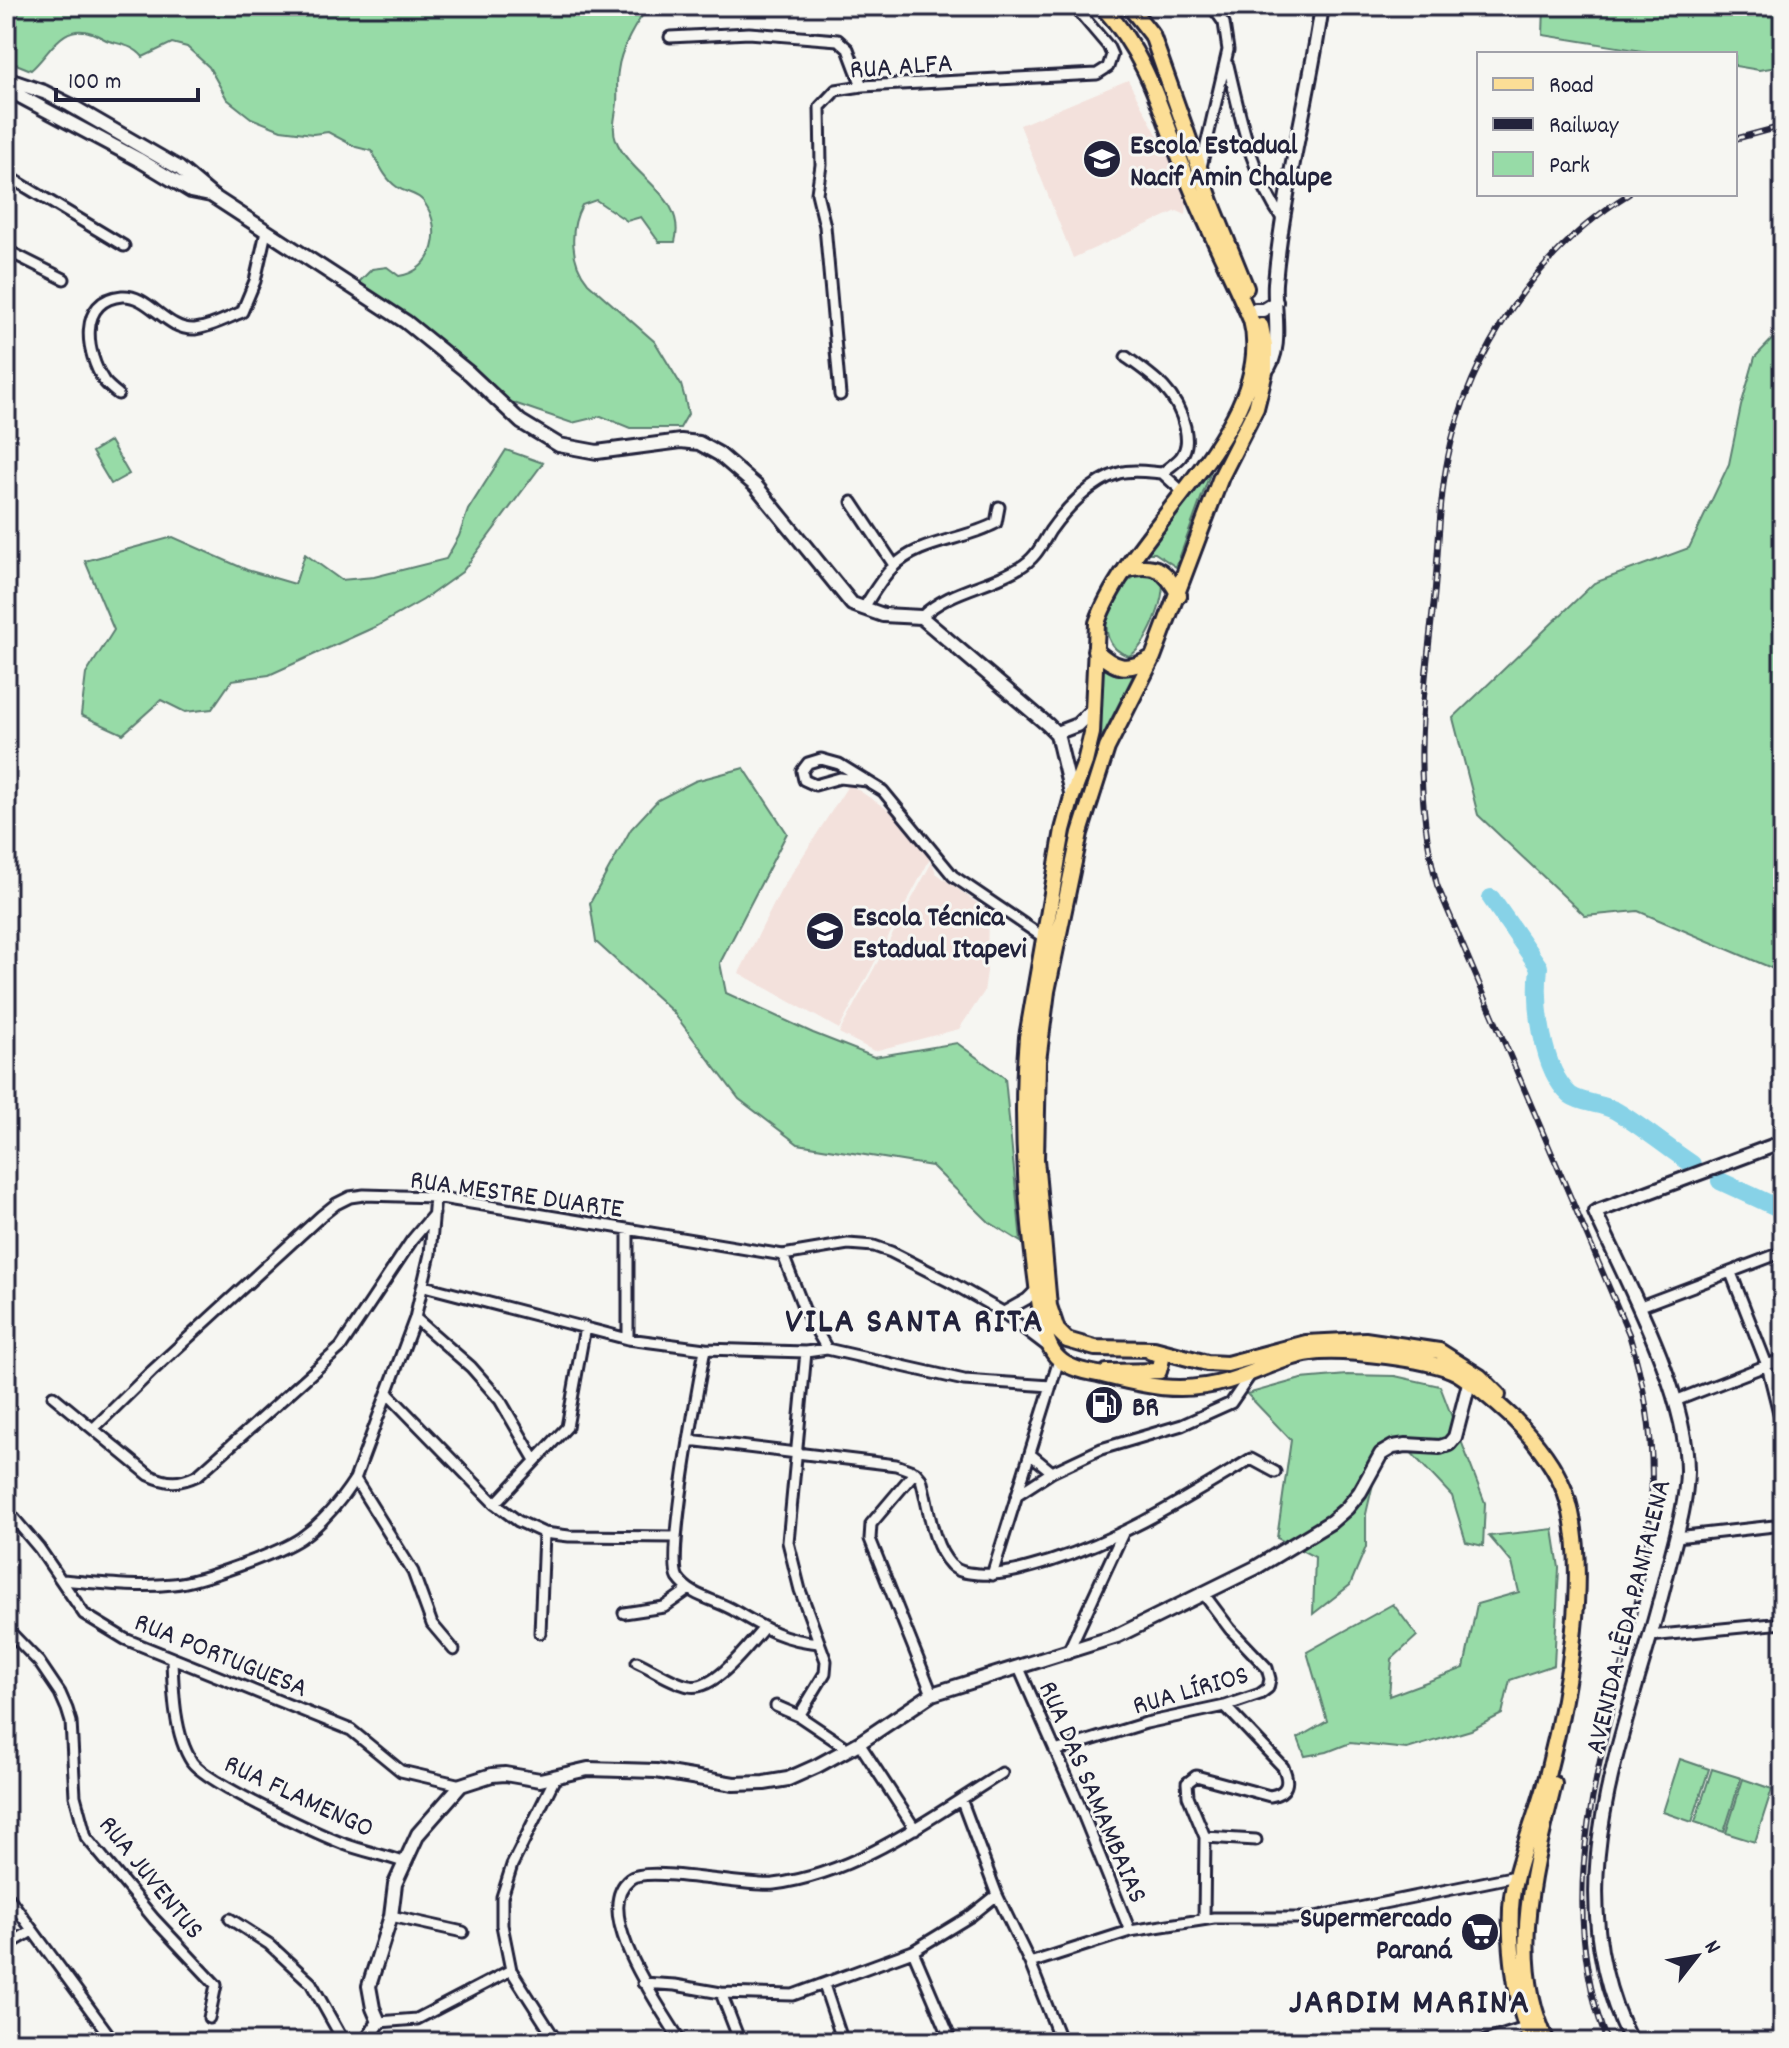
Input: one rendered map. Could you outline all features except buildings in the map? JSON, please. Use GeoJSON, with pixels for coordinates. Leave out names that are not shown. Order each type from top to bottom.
{"type":"FeatureCollection","features":[{"type":"Feature","properties":{"kind":"main road"},"geometry":{"type":"LineString","coordinates":[[1102,6],[1132,45],[1147,71],[1187,177],[1251,320],[1255,337],[1247,386],[1227,428],[1127,569],[1102,608],[1097,623],[1093,723],[1085,762],[1063,830],[1027,1037],[1022,1111],[1024,1162],[1042,1321],[1056,1356],[1095,1374],[1148,1387],[1180,1388],[1216,1384],[1317,1352],[1352,1352],[1453,1370],[1491,1399],[1533,1439],[1564,1491],[1575,1530],[1577,1565],[1573,1636],[1561,1716],[1548,1773],[1513,1892],[1513,1964],[1523,2034]]}},
{"type":"Feature","properties":{"kind":"main road"},"geometry":{"type":"LineString","coordinates":[[1129,6],[1152,35],[1200,170],[1263,331],[1265,372],[1256,408],[1221,477],[1179,595],[1153,657],[1107,748],[1080,833],[1047,991],[1038,1061],[1036,1159],[1052,1322],[1067,1340],[1095,1348],[1154,1349],[1207,1363],[1227,1364],[1306,1343],[1365,1340],[1439,1351],[1480,1377],[1558,1459],[1574,1493],[1584,1534],[1586,1571],[1577,1678],[1540,1843],[1528,1914],[1526,1939],[1532,1999],[1547,2042]]}},
{"type":"Feature","properties":{"kind":"main road"},"geometry":{"type":"LineString","coordinates":[[1132,45],[1142,43],[1152,35]]}},
{"type":"Feature","properties":{"kind":"main road"},"geometry":{"type":"LineString","coordinates":[[1127,569],[1149,566],[1164,572],[1179,595]]}},
{"type":"Feature","properties":{"kind":"main road"},"geometry":{"type":"LineString","coordinates":[[1095,650],[1114,665],[1128,668],[1153,657]]}},
{"type":"Feature","properties":{"kind":"main road"},"geometry":{"type":"LineString","coordinates":[[1095,1374],[1116,1371],[1151,1373],[1159,1371],[1162,1366],[1162,1359],[1157,1353],[1119,1347]]}},
{"type":"Feature","properties":{"kind":"street","name":"RUA ALFA"},"geometry":{"type":"LineString","coordinates":[[840,395],[825,226],[817,193],[821,165],[820,107],[836,90],[862,86],[1097,74],[1108,67],[1112,55],[1074,6]]}},
{"type":"Feature","properties":{"kind":"street"},"geometry":{"type":"LineString","coordinates":[[1200,170],[1227,62],[1227,34],[1224,23],[1212,6]]}},
{"type":"Feature","properties":{"kind":"street"},"geometry":{"type":"LineString","coordinates":[[1265,372],[1275,348],[1283,220],[1320,9]]}},
{"type":"Feature","properties":{"kind":"street"},"geometry":{"type":"LineString","coordinates":[[670,37],[749,33],[838,40],[848,49],[862,86]]}},
{"type":"Feature","properties":{"kind":"street"},"geometry":{"type":"LineString","coordinates":[[1227,62],[1256,172],[1267,198],[1283,220]]}},
{"type":"Feature","properties":{"kind":"street"},"geometry":{"type":"LineString","coordinates":[[6,82],[14,93],[191,191],[211,195],[406,322],[469,373],[521,422],[559,445],[597,452],[681,441],[699,443],[719,454],[756,486],[852,604],[883,615],[921,617],[1056,733],[1072,797]]}},
{"type":"Feature","properties":{"kind":"street"},"geometry":{"type":"LineString","coordinates":[[6,175],[124,246]]}},
{"type":"Feature","properties":{"kind":"street"},"geometry":{"type":"LineString","coordinates":[[118,394],[105,382],[89,344],[88,323],[93,314],[113,298],[126,295],[170,322],[193,329],[242,312],[255,281],[266,232]]}},
{"type":"Feature","properties":{"kind":"street"},"geometry":{"type":"LineString","coordinates":[[6,250],[64,279]]}},
{"type":"Feature","properties":{"kind":"street"},"geometry":{"type":"LineString","coordinates":[[1255,310],[1263,310],[1276,302]]}},
{"type":"Feature","properties":{"kind":"street"},"geometry":{"type":"LineString","coordinates":[[921,617],[947,598],[1017,570],[1031,560],[1063,514],[1106,479],[1121,472],[1162,473],[1178,460],[1187,445],[1182,414],[1174,397],[1126,357]]}},
{"type":"Feature","properties":{"kind":"street"},"geometry":{"type":"LineString","coordinates":[[1162,473],[1183,492]]}},
{"type":"Feature","properties":{"kind":"street"},"geometry":{"type":"LineString","coordinates":[[852,502],[894,565]]}},
{"type":"Feature","properties":{"kind":"street"},"geometry":{"type":"LineString","coordinates":[[863,609],[894,565],[930,545],[996,523],[999,507]]}},
{"type":"Feature","properties":{"kind":"street"},"geometry":{"type":"LineString","coordinates":[[1056,733],[1077,725],[1093,709]]}},
{"type":"Feature","properties":{"kind":"street"},"geometry":{"type":"LineString","coordinates":[[867,781],[840,778],[809,784],[804,780],[802,771],[808,763],[821,759],[839,764],[867,781],[883,791],[953,876],[1046,939]]}},
{"type":"Feature","properties":{"kind":"street","name":"AVENIDA LÊDA PANTALENA"},"geometry":{"type":"LineString","coordinates":[[1631,2042],[1619,2019],[1604,1963],[1595,1900],[1595,1867],[1603,1804],[1676,1537],[1687,1472],[1684,1437],[1675,1401],[1638,1307],[1595,1212],[1783,1142]]}},
{"type":"Feature","properties":{"kind":"street","name":"RUA MESTRE DUARTE"},"geometry":{"type":"LineString","coordinates":[[94,1428],[152,1371],[336,1204],[364,1195],[435,1197],[783,1255],[848,1244],[874,1246],[1004,1312],[1031,1331],[1056,1356]]}},
{"type":"Feature","properties":{"kind":"street"},"geometry":{"type":"LineString","coordinates":[[62,1580],[129,1585],[195,1580],[299,1540],[333,1510],[355,1479],[415,1318],[424,1286],[435,1197]]}},
{"type":"Feature","properties":{"kind":"street"},"geometry":{"type":"LineString","coordinates":[[53,1396],[149,1475],[165,1483],[183,1482],[198,1475],[341,1347],[412,1240],[434,1214]]}},
{"type":"Feature","properties":{"kind":"street"},"geometry":{"type":"LineString","coordinates":[[628,1231],[628,1339]]}},
{"type":"Feature","properties":{"kind":"street"},"geometry":{"type":"LineString","coordinates":[[1638,1307],[1783,1252]]}},
{"type":"Feature","properties":{"kind":"street"},"geometry":{"type":"LineString","coordinates":[[783,1255],[804,1309],[827,1349]]}},
{"type":"Feature","properties":{"kind":"street"},"geometry":{"type":"LineString","coordinates":[[1731,1273],[1767,1365],[1783,1429]]}},
{"type":"Feature","properties":{"kind":"street"},"geometry":{"type":"LineString","coordinates":[[424,1286],[628,1339],[705,1349],[806,1352],[827,1349],[964,1380],[1051,1386]]}},
{"type":"Feature","properties":{"kind":"street"},"geometry":{"type":"LineString","coordinates":[[1004,1312],[1027,1299],[1037,1289]]}},
{"type":"Feature","properties":{"kind":"street"},"geometry":{"type":"LineString","coordinates":[[415,1318],[471,1367],[500,1400],[535,1460]]}},
{"type":"Feature","properties":{"kind":"street"},"geometry":{"type":"LineString","coordinates":[[495,1504],[567,1427],[585,1327]]}},
{"type":"Feature","properties":{"kind":"street"},"geometry":{"type":"LineString","coordinates":[[705,1349],[676,1537],[676,1573],[688,1590],[734,1610],[763,1629],[786,1638],[819,1643]]}},
{"type":"Feature","properties":{"kind":"street"},"geometry":{"type":"LineString","coordinates":[[799,1716],[825,1673],[826,1661],[800,1590],[788,1542],[806,1352]]}},
{"type":"Feature","properties":{"kind":"street"},"geometry":{"type":"LineString","coordinates":[[992,1575],[1051,1386],[1056,1356]]}},
{"type":"Feature","properties":{"kind":"street"},"geometry":{"type":"LineString","coordinates":[[1675,1401],[1783,1359]]}},
{"type":"Feature","properties":{"kind":"street"},"geometry":{"type":"LineString","coordinates":[[1018,1494],[1052,1472],[1101,1449],[1182,1425],[1231,1403],[1251,1374]]}},
{"type":"Feature","properties":{"kind":"street"},"geometry":{"type":"LineString","coordinates":[[379,2022],[369,1986],[391,1916],[395,1884],[418,1834],[461,1785],[492,1775],[540,1780],[588,1769],[612,1768],[656,1771],[734,1784],[788,1779],[853,1746],[932,1694],[1117,1636],[1255,1568],[1331,1522],[1360,1492],[1381,1454],[1393,1447],[1406,1445],[1440,1447],[1449,1444],[1455,1437],[1469,1383]]}},
{"type":"Feature","properties":{"kind":"street"},"geometry":{"type":"LineString","coordinates":[[387,1393],[495,1504],[518,1521],[544,1533],[569,1536],[676,1537]]}},
{"type":"Feature","properties":{"kind":"street"},"geometry":{"type":"LineString","coordinates":[[689,1440],[896,1465],[915,1472],[921,1479],[941,1550],[951,1565],[965,1573],[992,1575],[1058,1559],[1123,1533],[1251,1459],[1275,1472]]}},
{"type":"Feature","properties":{"kind":"street"},"geometry":{"type":"LineString","coordinates":[[1030,1454],[1052,1472]]}},
{"type":"Feature","properties":{"kind":"street"},"geometry":{"type":"LineString","coordinates":[[915,1472],[871,1524],[870,1539],[932,1694]]}},
{"type":"Feature","properties":{"kind":"street"},"geometry":{"type":"LineString","coordinates":[[355,1479],[413,1572],[432,1624],[454,1650]]}},
{"type":"Feature","properties":{"kind":"street","name":"RUA PORTUGUESA"},"geometry":{"type":"LineString","coordinates":[[6,1509],[62,1580],[75,1604],[96,1623],[172,1659],[351,1730],[401,1771],[461,1785]]}},
{"type":"Feature","properties":{"kind":"street"},"geometry":{"type":"LineString","coordinates":[[1676,1537],[1783,1525]]}},
{"type":"Feature","properties":{"kind":"street"},"geometry":{"type":"LineString","coordinates":[[540,1633],[544,1533]]}},
{"type":"Feature","properties":{"kind":"street"},"geometry":{"type":"LineString","coordinates":[[1067,1654],[1123,1533]]}},
{"type":"Feature","properties":{"kind":"street"},"geometry":{"type":"LineString","coordinates":[[624,1613],[647,1607],[664,1607],[688,1590]]}},
{"type":"Feature","properties":{"kind":"street","name":"RUA LÍRIOS"},"geometry":{"type":"LineString","coordinates":[[1055,1751],[1159,1720],[1225,1706],[1260,1694],[1268,1688],[1270,1679],[1267,1668],[1230,1629],[1203,1593]]}},
{"type":"Feature","properties":{"kind":"street"},"geometry":{"type":"LineString","coordinates":[[1650,1636],[1783,1623]]}},
{"type":"Feature","properties":{"kind":"street","name":"RUA JUVENTUS"},"geometry":{"type":"LineString","coordinates":[[6,1628],[39,1662],[67,1709],[71,1722],[75,1796],[86,1837],[154,1919],[216,1985],[209,2018]]}},
{"type":"Feature","properties":{"kind":"street"},"geometry":{"type":"LineString","coordinates":[[637,1662],[689,1686],[702,1686],[730,1665],[763,1629]]}},
{"type":"Feature","properties":{"kind":"street","name":"RUA FLAMENGO"},"geometry":{"type":"LineString","coordinates":[[172,1659],[177,1716],[192,1761],[204,1773],[325,1836],[403,1862]]}},
{"type":"Feature","properties":{"kind":"street","name":"RUA DAS SAMAMBAIAS"},"geometry":{"type":"LineString","coordinates":[[1019,1668],[1130,1931]]}},
{"type":"Feature","properties":{"kind":"street"},"geometry":{"type":"LineString","coordinates":[[776,1706],[853,1746],[915,1829]]}},
{"type":"Feature","properties":{"kind":"street"},"geometry":{"type":"LineString","coordinates":[[1204,1919],[1205,1837],[1186,1789],[1187,1783],[1196,1776],[1270,1796],[1280,1794],[1286,1788],[1288,1778],[1283,1767],[1225,1706]]}},
{"type":"Feature","properties":{"kind":"street"},"geometry":{"type":"LineString","coordinates":[[681,2042],[643,1983],[620,1926],[618,1905],[622,1890],[630,1878],[660,1874],[775,1884],[803,1877],[868,1854],[915,1829],[1002,1773]]}},
{"type":"Feature","properties":{"kind":"street"},"geometry":{"type":"LineString","coordinates":[[556,1776],[512,1865],[502,1897],[502,1925],[511,1970],[557,2042]]}},
{"type":"Feature","properties":{"kind":"street"},"geometry":{"type":"LineString","coordinates":[[961,1799],[997,1895],[1030,1963],[1061,2042]]}},
{"type":"Feature","properties":{"kind":"street"},"geometry":{"type":"LineString","coordinates":[[1205,1837],[1256,1840]]}},
{"type":"Feature","properties":{"kind":"street"},"geometry":{"type":"LineString","coordinates":[[1030,1963],[1130,1931],[1204,1919],[1310,1918],[1516,1876]]}},
{"type":"Feature","properties":{"kind":"street"},"geometry":{"type":"LineString","coordinates":[[6,1894],[114,2042]]}},
{"type":"Feature","properties":{"kind":"street"},"geometry":{"type":"LineString","coordinates":[[643,1983],[721,1993],[785,1996],[824,1985],[913,1951],[972,1915],[997,1895]]}},
{"type":"Feature","properties":{"kind":"street"},"geometry":{"type":"LineString","coordinates":[[391,1916],[463,1932]]}},
{"type":"Feature","properties":{"kind":"street"},"geometry":{"type":"LineString","coordinates":[[230,1919],[269,1944],[311,1983],[344,2042]]}},
{"type":"Feature","properties":{"kind":"street"},"geometry":{"type":"LineString","coordinates":[[6,1946],[32,1931]]}},
{"type":"Feature","properties":{"kind":"street"},"geometry":{"type":"LineString","coordinates":[[913,1951],[948,2033]]}},
{"type":"Feature","properties":{"kind":"street"},"geometry":{"type":"LineString","coordinates":[[379,2022],[417,2019],[511,1970]]}},
{"type":"Feature","properties":{"kind":"street"},"geometry":{"type":"LineString","coordinates":[[824,1985],[843,2042]]}},
{"type":"Feature","properties":{"kind":"street"},"geometry":{"type":"LineString","coordinates":[[721,1993],[740,2042]]}},
{"type":"Feature","properties":{"kind":"street"},"geometry":{"type":"LineString","coordinates":[[366,2042],[379,2022]]}},
{"type":"Feature","properties":{"kind":"street"},"geometry":{"type":"LineString","coordinates":[[1482,2042],[1523,2034]]}},
{"type":"Feature","properties":{"kind":"street"},"geometry":{"type":"LineString","coordinates":[[1102,2042],[1172,2039],[1213,2042]]}},
{"type":"Feature","properties":{"kind":"shaded area","name":"Escola Estadual Nacif Amin Chalupe"},"geometry":{"type":"Polygon","coordinates":[[[1128,80],[1188,193],[1186,215],[1177,211],[1073,258],[1020,125],[1128,80]]]}},
{"type":"Feature","properties":{"kind":"shaded area","name":"Escola Técnica Estadual Itapevi"},"geometry":{"type":"Polygon","coordinates":[[[849,784],[890,811],[930,859],[839,1029],[739,973],[781,890],[849,784]]]}},
{"type":"Feature","properties":{"kind":"shaded area"},"geometry":{"type":"Polygon","coordinates":[[[932,862],[936,873],[988,911],[984,992],[959,1029],[874,1051],[839,1033],[932,862]]]}},
{"type":"Feature","properties":{"kind":"green space"},"geometry":{"type":"Polygon","coordinates":[[[6,6],[651,6],[634,27],[619,63],[614,131],[623,153],[656,188],[673,212],[677,226],[675,242],[659,242],[641,217],[627,221],[596,200],[582,205],[575,224],[573,245],[578,265],[588,283],[655,342],[681,385],[688,414],[680,428],[630,428],[601,416],[572,423],[511,402],[356,285],[372,269],[387,267],[399,276],[411,273],[428,258],[434,236],[430,213],[424,202],[393,184],[372,151],[356,147],[328,132],[313,134],[281,130],[251,118],[227,99],[209,67],[187,47],[172,43],[143,57],[132,48],[92,33],[72,32],[57,41],[31,70],[6,60],[6,6]]]}},
{"type":"Feature","properties":{"kind":"green space"},"geometry":{"type":"Polygon","coordinates":[[[1544,6],[1783,6],[1783,66],[1759,70],[1737,66],[1737,52],[1649,52],[1543,35],[1544,6]]]}},
{"type":"Feature","properties":{"kind":"green space"},"geometry":{"type":"Polygon","coordinates":[[[1783,328],[1783,1019],[1774,969],[1638,911],[1585,916],[1478,815],[1453,718],[1594,583],[1689,548],[1729,464],[1755,357],[1783,328]]]}},
{"type":"Feature","properties":{"kind":"green space"},"geometry":{"type":"Polygon","coordinates":[[[110,441],[129,474],[111,484],[92,452],[110,441]]]}},
{"type":"Feature","properties":{"kind":"green space"},"geometry":{"type":"Polygon","coordinates":[[[506,450],[543,463],[462,572],[423,600],[377,626],[269,675],[232,680],[212,709],[185,712],[161,700],[123,734],[81,715],[86,674],[114,630],[85,561],[173,537],[247,570],[295,584],[305,554],[341,580],[374,577],[446,559],[459,536],[468,510],[506,450]]]}},
{"type":"Feature","properties":{"kind":"green space"},"geometry":{"type":"Polygon","coordinates":[[[1218,452],[1176,567],[1155,553],[1148,553],[1218,452]]]}},
{"type":"Feature","properties":{"kind":"green space"},"geometry":{"type":"Polygon","coordinates":[[[1145,572],[1162,578],[1159,609],[1149,633],[1129,656],[1116,649],[1108,638],[1109,611],[1124,586],[1145,572]]]}},
{"type":"Feature","properties":{"kind":"green space"},"geometry":{"type":"Polygon","coordinates":[[[1102,665],[1113,674],[1135,672],[1101,739],[1102,665]]]}},
{"type":"Feature","properties":{"kind":"green space"},"geometry":{"type":"Polygon","coordinates":[[[744,768],[787,833],[720,963],[726,993],[874,1057],[957,1043],[1005,1078],[1021,1242],[989,1222],[932,1166],[798,1144],[739,1099],[673,1012],[596,942],[590,903],[631,829],[658,800],[695,781],[744,768]]]}},
{"type":"Feature","properties":{"kind":"green space"},"geometry":{"type":"Polygon","coordinates":[[[1347,1375],[1395,1376],[1440,1386],[1485,1503],[1483,1546],[1466,1542],[1452,1496],[1406,1447],[1378,1462],[1366,1514],[1366,1547],[1350,1585],[1313,1614],[1315,1557],[1277,1538],[1291,1440],[1247,1394],[1301,1379],[1347,1375]]]}},
{"type":"Feature","properties":{"kind":"green space"},"geometry":{"type":"Polygon","coordinates":[[[1553,1529],[1559,1568],[1554,1665],[1510,1680],[1502,1714],[1471,1730],[1407,1749],[1350,1743],[1305,1756],[1298,1738],[1327,1721],[1307,1652],[1393,1604],[1417,1636],[1392,1659],[1389,1696],[1464,1668],[1477,1604],[1519,1592],[1512,1563],[1489,1536],[1553,1529]]]}},
{"type":"Feature","properties":{"kind":"green space"},"geometry":{"type":"Polygon","coordinates":[[[1680,1759],[1709,1769],[1692,1822],[1663,1812],[1680,1759]]]}},
{"type":"Feature","properties":{"kind":"green space"},"geometry":{"type":"Polygon","coordinates":[[[1712,1769],[1741,1778],[1724,1832],[1695,1822],[1712,1769]]]}},
{"type":"Feature","properties":{"kind":"green space"},"geometry":{"type":"Polygon","coordinates":[[[1743,1779],[1772,1789],[1755,1842],[1726,1833],[1743,1779]]]}},
{"type":"Feature","properties":{"kind":"waterway"},"geometry":{"type":"LineString","coordinates":[[1491,898],[1539,967],[1538,999],[1542,1035],[1546,1053],[1560,1084],[1575,1098],[1616,1111],[1692,1164]]}},
{"type":"Feature","properties":{"kind":"waterway"},"geometry":{"type":"LineString","coordinates":[[1720,1181],[1783,1210]]}},
{"type":"Feature","properties":{"kind":"railway"},"geometry":{"type":"LineString","coordinates":[[1737,138],[1783,126]]}},
{"type":"Feature","properties":{"kind":"railway"},"geometry":{"type":"LineString","coordinates":[[1607,2042],[1588,1972],[1582,1904],[1587,1837],[1598,1770],[1643,1570],[1652,1479],[1648,1416],[1629,1334],[1437,885],[1424,814],[1422,746],[1425,679],[1445,476],[1458,418],[1472,380],[1512,308],[1537,274],[1565,244],[1626,196]]}},
{"type":"Feature","properties":{"kind":"place","name":"Escola Estadual Nacif Amin Chalupe"},"geometry":{"type":"Point","coordinates":[1102,159]}},
{"type":"Feature","properties":{"kind":"place","name":"Escola Técnica Estadual Itapevi"},"geometry":{"type":"Point","coordinates":[825,931]}},
{"type":"Feature","properties":{"kind":"place","name":"BR"},"geometry":{"type":"Point","coordinates":[1104,1405]}},
{"type":"Feature","properties":{"kind":"place","name":"Supermercado Paraná"},"geometry":{"type":"Point","coordinates":[1480,1932]}},
{"type":"Feature","properties":{"kind":"district","name":"VILA SANTA RITA"},"geometry":{"type":"Point","coordinates":[915,1318]}},
{"type":"Feature","properties":{"kind":"district","name":"JARDIM MARINA"},"geometry":{"type":"Point","coordinates":[1410,1999]}}]}
